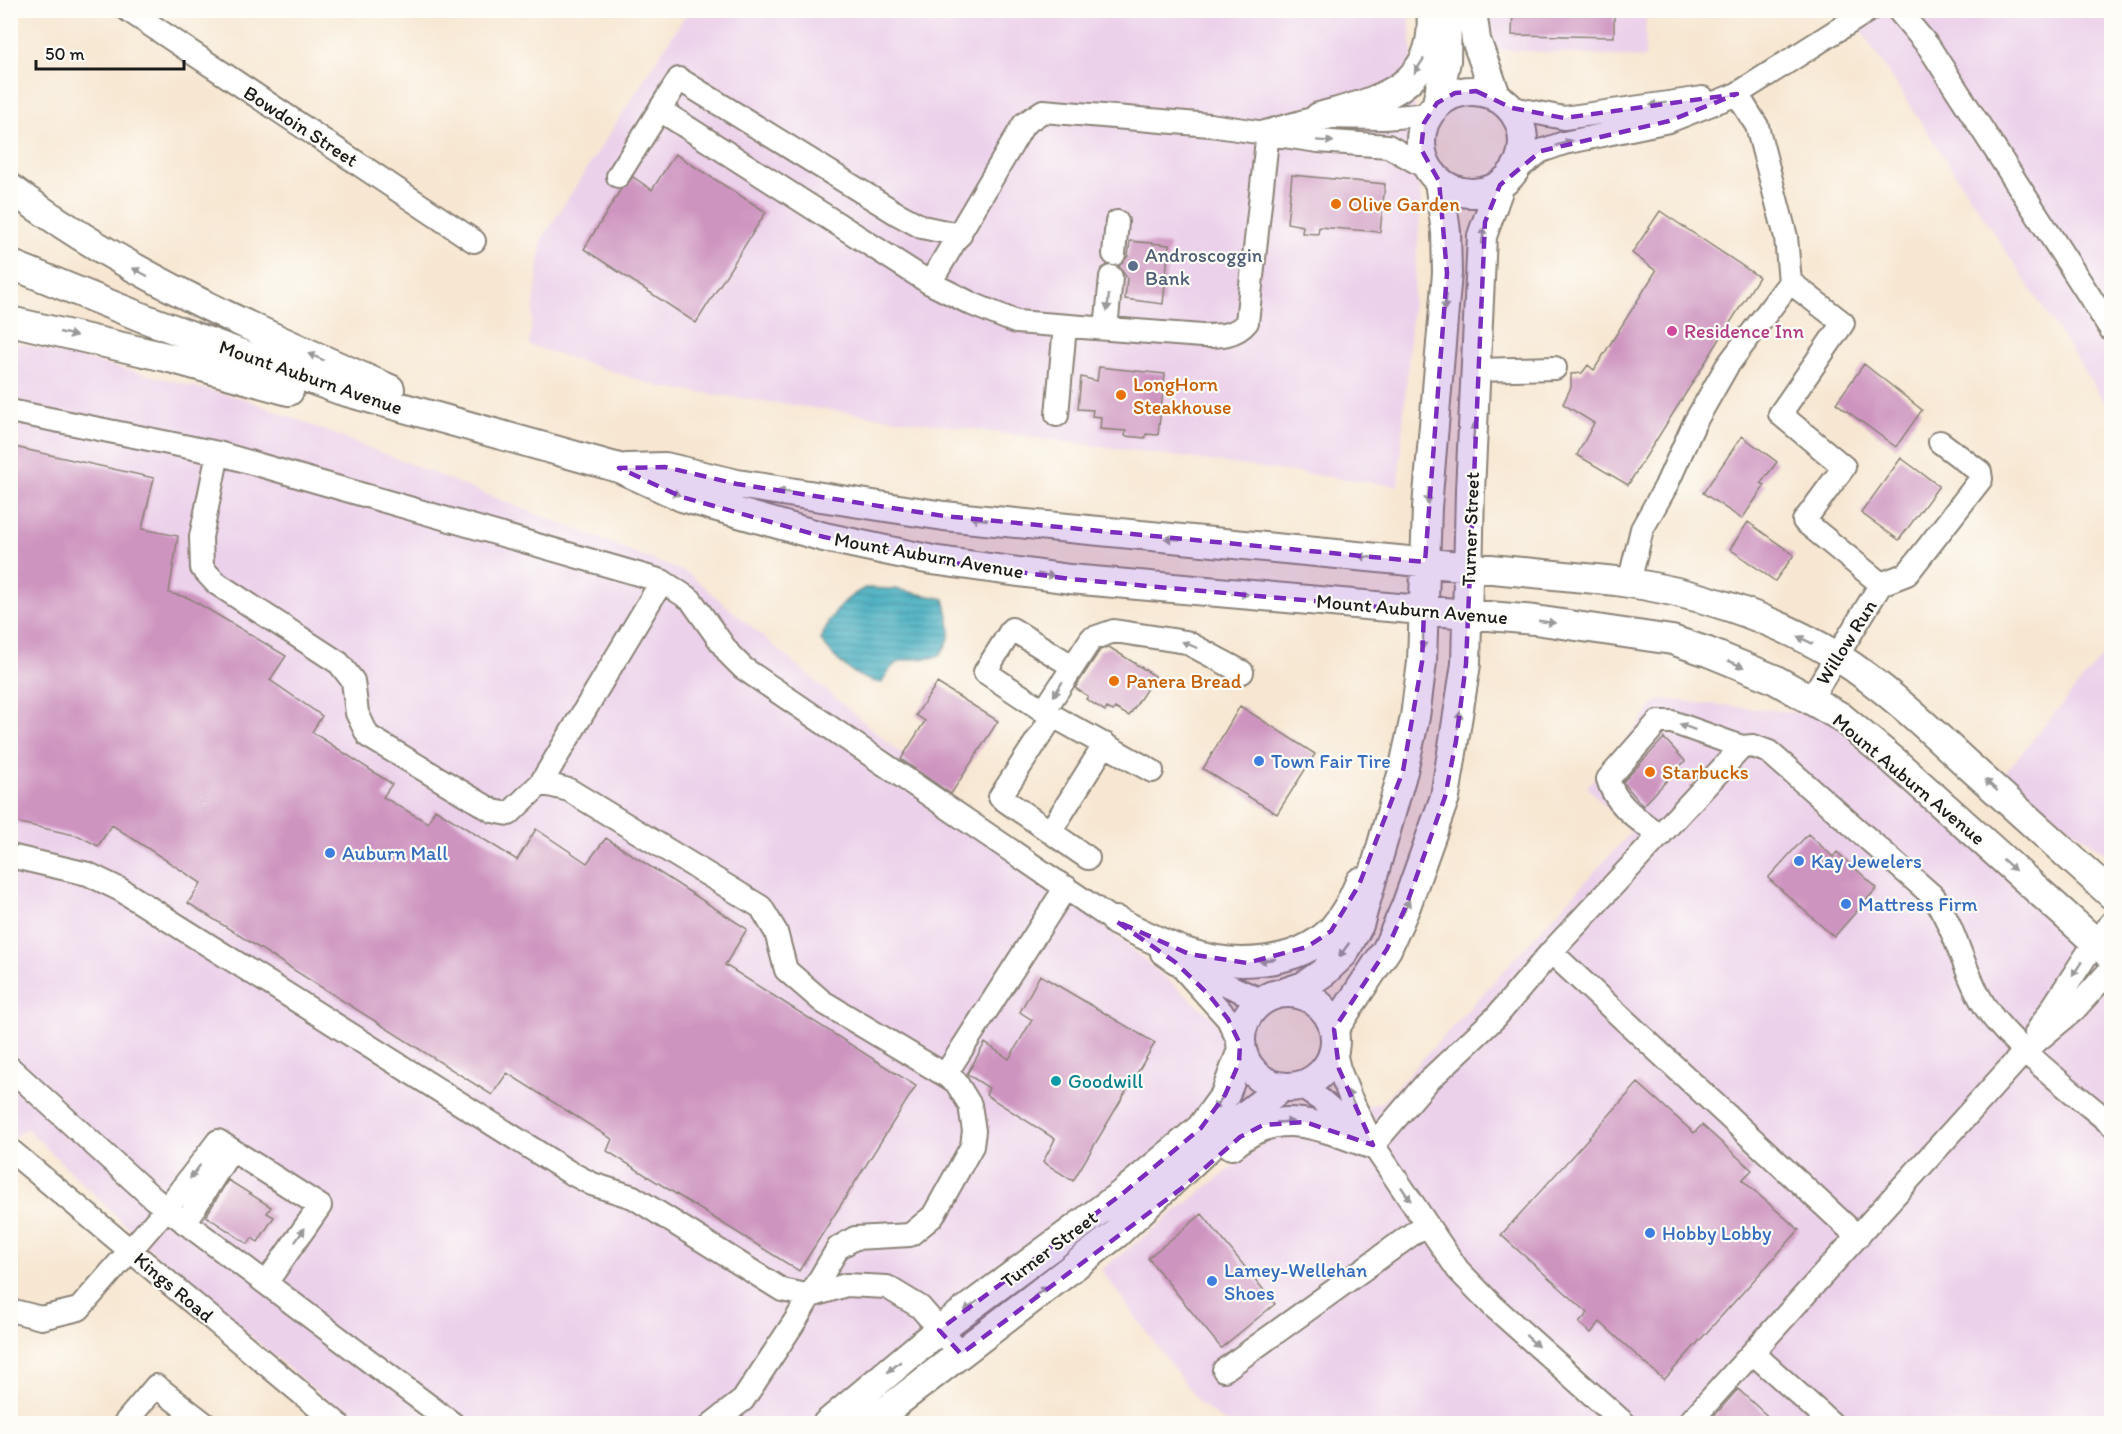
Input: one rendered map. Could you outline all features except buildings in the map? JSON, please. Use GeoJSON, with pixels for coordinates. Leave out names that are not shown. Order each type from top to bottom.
{"type":"FeatureCollection","features":[{"type":"Feature","properties":{"kind":"main road"},"geometry":{"type":"LineString","coordinates":[[1319,117],[1370,103],[1405,86],[1424,61],[1430,40],[1431,10]]}},
{"type":"Feature","properties":{"kind":"main road"},"geometry":{"type":"LineString","coordinates":[[1434,109],[1446,61],[1446,10]]}},
{"type":"Feature","properties":{"kind":"main road"},"geometry":{"type":"LineString","coordinates":[[1472,10],[1476,40],[1504,103],[1521,128],[1523,146],[1507,178],[1474,193],[1449,188],[1433,174],[1421,149],[1424,123],[1434,109],[1455,93],[1476,91],[1504,103]]}},
{"type":"Feature","properties":{"kind":"main road","name":"Turner Street"},"geometry":{"type":"LineString","coordinates":[[826,1424],[939,1330],[1122,1194],[1201,1128],[1225,1095],[1241,1047],[1243,1023],[1249,1012],[1272,996],[1304,986],[1324,972],[1344,953],[1359,925],[1403,771],[1415,717],[1421,673],[1427,507],[1448,273],[1446,232],[1433,174]]}},
{"type":"Feature","properties":{"kind":"main road","name":"Turner Street"},"geometry":{"type":"LineString","coordinates":[[869,1424],[1116,1234],[1232,1126],[1291,1087],[1321,1073],[1334,1038],[1387,949],[1406,906],[1442,808],[1456,741],[1466,664],[1482,236],[1507,178]]}},
{"type":"Feature","properties":{"kind":"main road"},"geometry":{"type":"LineString","coordinates":[[10,189],[125,264],[208,307],[294,348],[505,438]]}},
{"type":"Feature","properties":{"kind":"main road","name":"Mount Auburn Avenue"},"geometry":{"type":"LineString","coordinates":[[10,264],[261,363],[340,390],[505,438],[619,468],[682,497],[824,537],[932,560],[1070,579],[1535,620],[1672,640],[1774,679],[1841,717],[2106,940]]}},
{"type":"Feature","properties":{"kind":"main road"},"geometry":{"type":"LineString","coordinates":[[10,321],[170,358],[328,402],[505,438]]}},
{"type":"Feature","properties":{"kind":"main road","name":"Mount Auburn Avenue"},"geometry":{"type":"LineString","coordinates":[[619,468],[665,467],[737,484],[944,516],[1629,583],[1662,587],[1712,600],[1802,638],[1837,657],[1871,680],[1932,731],[2112,895]]}},
{"type":"Feature","properties":{"kind":"main road"},"geometry":{"type":"LineString","coordinates":[[1116,921],[1189,954],[1237,962],[1277,959],[1308,947],[1331,931],[1347,910],[1403,771]]}},
{"type":"Feature","properties":{"kind":"main road"},"geometry":{"type":"LineString","coordinates":[[1272,996],[1306,996],[1321,1006],[1334,1038]]}},
{"type":"Feature","properties":{"kind":"main road"},"geometry":{"type":"LineString","coordinates":[[1241,1047],[1249,1068],[1259,1077],[1291,1087]]}},
{"type":"Feature","properties":{"kind":"main road"},"geometry":{"type":"LineString","coordinates":[[1116,1234],[1182,1188],[1240,1137],[1263,1125],[1305,1122],[1329,1128],[1373,1145]]}},
{"type":"Feature","properties":{"kind":"street","name":"Bowdoin Street"},"geometry":{"type":"LineString","coordinates":[[128,10],[474,241]]}},
{"type":"Feature","properties":{"kind":"street"},"geometry":{"type":"LineString","coordinates":[[1507,178],[1541,151],[1564,143],[1668,121],[1737,94],[1869,10]]}},
{"type":"Feature","properties":{"kind":"street"},"geometry":{"type":"LineString","coordinates":[[1898,10],[1929,47],[2112,332]]}},
{"type":"Feature","properties":{"kind":"street"},"geometry":{"type":"LineString","coordinates":[[618,176],[679,79],[896,213],[922,227],[960,235]]}},
{"type":"Feature","properties":{"kind":"street"},"geometry":{"type":"LineString","coordinates":[[1504,103],[1563,118],[1737,94]]}},
{"type":"Feature","properties":{"kind":"street"},"geometry":{"type":"LineString","coordinates":[[1629,583],[1642,529],[1665,488],[1695,422],[1727,366],[1790,282],[1786,237],[1757,126],[1737,94]]}},
{"type":"Feature","properties":{"kind":"street"},"geometry":{"type":"LineString","coordinates":[[1268,131],[1319,117],[1384,118],[1434,109]]}},
{"type":"Feature","properties":{"kind":"street"},"geometry":{"type":"LineString","coordinates":[[660,110],[930,283],[1016,322],[1223,336],[1242,328],[1250,311],[1268,131]]}},
{"type":"Feature","properties":{"kind":"street"},"geometry":{"type":"LineString","coordinates":[[930,283],[1024,124],[1043,111],[1268,131],[1318,141],[1388,146],[1433,174]]}},
{"type":"Feature","properties":{"kind":"street"},"geometry":{"type":"LineString","coordinates":[[1114,254],[1117,222]]}},
{"type":"Feature","properties":{"kind":"street"},"geometry":{"type":"LineString","coordinates":[[1106,329],[1111,277]]}},
{"type":"Feature","properties":{"kind":"street","name":"Willow Run"},"geometry":{"type":"LineString","coordinates":[[1790,282],[1843,323],[1780,414],[1844,467],[1804,521],[1881,584],[1810,700]]}},
{"type":"Feature","properties":{"kind":"street"},"geometry":{"type":"LineString","coordinates":[[1057,415],[1065,326]]}},
{"type":"Feature","properties":{"kind":"street"},"geometry":{"type":"LineString","coordinates":[[1477,370],[1555,368]]}},
{"type":"Feature","properties":{"kind":"street"},"geometry":{"type":"LineString","coordinates":[[10,411],[218,453],[662,581],[692,600],[730,655],[743,668],[1175,962],[1228,1019],[1241,1047]]}},
{"type":"Feature","properties":{"kind":"street"},"geometry":{"type":"LineString","coordinates":[[1881,584],[1907,574],[1981,479],[1980,472],[1940,442]]}},
{"type":"Feature","properties":{"kind":"street"},"geometry":{"type":"LineString","coordinates":[[218,453],[201,537],[202,568],[216,583],[339,663],[353,681],[357,713],[368,736],[493,811],[509,814],[541,783],[662,581]]}},
{"type":"Feature","properties":{"kind":"street"},"geometry":{"type":"LineString","coordinates":[[1066,662],[1012,628],[985,672],[1049,714],[1152,771]]}},
{"type":"Feature","properties":{"kind":"street"},"geometry":{"type":"LineString","coordinates":[[1088,858],[1000,797],[1049,714],[1066,662],[1091,639],[1114,631],[1186,642],[1242,672]]}},
{"type":"Feature","properties":{"kind":"street"},"geometry":{"type":"LineString","coordinates":[[1660,836],[1630,813],[1611,792],[1608,779],[1658,722],[1672,722],[1742,747],[1753,746],[1769,752],[1934,897],[1947,919],[1980,999],[2005,1031],[2112,1125]]}},
{"type":"Feature","properties":{"kind":"street"},"geometry":{"type":"LineString","coordinates":[[1050,832],[1105,744]]}},
{"type":"Feature","properties":{"kind":"street"},"geometry":{"type":"LineString","coordinates":[[1373,1145],[1427,1082],[1496,1017],[1551,952],[1742,747]]}},
{"type":"Feature","properties":{"kind":"street"},"geometry":{"type":"LineString","coordinates":[[541,783],[569,790],[761,907],[776,932],[786,970],[823,1002],[956,1082],[970,1105],[974,1131],[972,1146],[933,1216],[910,1235],[855,1238],[838,1248],[811,1296],[743,1400],[712,1424]]}},
{"type":"Feature","properties":{"kind":"street"},"geometry":{"type":"LineString","coordinates":[[10,856],[88,874],[121,890],[569,1172],[592,1184],[633,1197],[782,1290],[811,1296],[846,1285],[887,1287],[920,1307],[961,1354]]}},
{"type":"Feature","properties":{"kind":"street"},"geometry":{"type":"LineString","coordinates":[[945,1075],[1066,887]]}},
{"type":"Feature","properties":{"kind":"street"},"geometry":{"type":"LineString","coordinates":[[1688,1424],[2026,1050],[2106,940]]}},
{"type":"Feature","properties":{"kind":"street"},"geometry":{"type":"LineString","coordinates":[[1551,952],[1858,1236]]}},
{"type":"Feature","properties":{"kind":"street"},"geometry":{"type":"LineString","coordinates":[[1175,962],[1272,996]]}},
{"type":"Feature","properties":{"kind":"street"},"geometry":{"type":"LineString","coordinates":[[2026,1050],[2074,1010],[2112,968]]}},
{"type":"Feature","properties":{"kind":"street"},"geometry":{"type":"LineString","coordinates":[[1334,1038],[1342,1078],[1373,1145],[1458,1270],[1625,1424]]}},
{"type":"Feature","properties":{"kind":"street"},"geometry":{"type":"LineString","coordinates":[[10,1068],[185,1223],[453,1424]]}},
{"type":"Feature","properties":{"kind":"street"},"geometry":{"type":"LineString","coordinates":[[1291,1087],[1321,1100],[1373,1145]]}},
{"type":"Feature","properties":{"kind":"street"},"geometry":{"type":"LineString","coordinates":[[10,1310],[41,1318],[79,1309],[167,1208],[218,1141],[320,1206],[266,1284]]}},
{"type":"Feature","properties":{"kind":"street","name":"Kings Road"},"geometry":{"type":"LineString","coordinates":[[10,1149],[338,1424]]}},
{"type":"Feature","properties":{"kind":"street"},"geometry":{"type":"LineString","coordinates":[[185,1223],[231,1150]]}},
{"type":"Feature","properties":{"kind":"street"},"geometry":{"type":"LineString","coordinates":[[1224,1370],[1426,1224]]}},
{"type":"Feature","properties":{"kind":"street"},"geometry":{"type":"LineString","coordinates":[[1753,1353],[1832,1424]]}},
{"type":"Feature","properties":{"kind":"street"},"geometry":{"type":"LineString","coordinates":[[124,1424],[156,1386],[205,1424]]}},
{"type":"Feature","properties":{"kind":"highlighted area"},"geometry":{"type":"Polygon","coordinates":[[[1476,91],[1512,108],[1564,118],[1737,94],[1669,121],[1541,151],[1500,185],[1485,222],[1466,664],[1456,741],[1445,797],[1406,906],[1387,949],[1334,1029],[1339,1069],[1373,1145],[1305,1122],[1263,1125],[1240,1137],[1182,1188],[961,1354],[939,1330],[1122,1194],[1201,1128],[1225,1095],[1239,1063],[1240,1044],[1228,1019],[1209,995],[1175,962],[1116,921],[1189,954],[1247,963],[1307,947],[1331,931],[1359,885],[1403,771],[1422,662],[1424,611],[1070,579],[932,560],[824,537],[682,497],[619,468],[665,467],[737,484],[944,516],[1425,562],[1447,273],[1439,181],[1421,149],[1424,123],[1437,103],[1455,93],[1476,91]]]}},
{"type":"Feature","properties":{"kind":"shaded area"},"geometry":{"type":"Polygon","coordinates":[[[688,11],[1409,11],[1421,203],[1398,486],[664,388],[529,345],[542,239],[688,11]]]}},
{"type":"Feature","properties":{"kind":"shaded area"},"geometry":{"type":"Polygon","coordinates":[[[1486,11],[1646,11],[1645,58],[1491,49],[1486,11]]]}},
{"type":"Feature","properties":{"kind":"shaded area"},"geometry":{"type":"Polygon","coordinates":[[[1848,11],[2111,11],[2111,411],[1848,11]]]}},
{"type":"Feature","properties":{"kind":"shaded area"},"geometry":{"type":"Polygon","coordinates":[[[11,341],[245,399],[689,574],[1213,1018],[1227,1042],[1224,1078],[1193,1129],[815,1423],[354,1423],[176,1274],[26,1128],[11,1140],[11,341]]]}},
{"type":"Feature","properties":{"kind":"shaded area"},"geometry":{"type":"Polygon","coordinates":[[[2111,646],[2111,858],[2002,776],[2111,646]]]}},
{"type":"Feature","properties":{"kind":"shaded area"},"geometry":{"type":"Polygon","coordinates":[[[1659,699],[1841,717],[2111,966],[2111,1423],[1226,1423],[1199,1403],[1101,1270],[1267,1140],[1384,1101],[1631,832],[1587,787],[1659,699]]]}},
{"type":"Feature","properties":{"kind":"water"},"geometry":{"type":"Polygon","coordinates":[[[865,588],[895,589],[944,599],[950,630],[944,650],[938,657],[898,662],[887,673],[882,683],[855,674],[839,661],[821,640],[837,609],[850,597],[865,588]]]}},
{"type":"Feature","properties":{"kind":"place","name":"Olive Garden"},"geometry":{"type":"Point","coordinates":[1336,204]}},
{"type":"Feature","properties":{"kind":"place","name":"Androscoggin Bank"},"geometry":{"type":"Point","coordinates":[1133,266]}},
{"type":"Feature","properties":{"kind":"place","name":"Residence Inn"},"geometry":{"type":"Point","coordinates":[1672,331]}},
{"type":"Feature","properties":{"kind":"place","name":"LongHorn Steakhouse"},"geometry":{"type":"Point","coordinates":[1121,395]}},
{"type":"Feature","properties":{"kind":"place","name":"Panera Bread"},"geometry":{"type":"Point","coordinates":[1114,681]}},
{"type":"Feature","properties":{"kind":"place","name":"Town Fair Tire"},"geometry":{"type":"Point","coordinates":[1259,761]}},
{"type":"Feature","properties":{"kind":"place","name":"Starbucks"},"geometry":{"type":"Point","coordinates":[1650,772]}},
{"type":"Feature","properties":{"kind":"place","name":"Auburn Mall"},"geometry":{"type":"Point","coordinates":[330,853]}},
{"type":"Feature","properties":{"kind":"place","name":"Kay Jewelers"},"geometry":{"type":"Point","coordinates":[1799,861]}},
{"type":"Feature","properties":{"kind":"place","name":"Mattress Firm"},"geometry":{"type":"Point","coordinates":[1846,904]}},
{"type":"Feature","properties":{"kind":"place","name":"Goodwill"},"geometry":{"type":"Point","coordinates":[1056,1081]}},
{"type":"Feature","properties":{"kind":"place","name":"Hobby Lobby"},"geometry":{"type":"Point","coordinates":[1650,1233]}},
{"type":"Feature","properties":{"kind":"place","name":"Lamey-Wellehan Shoes"},"geometry":{"type":"Point","coordinates":[1212,1281]}}]}
